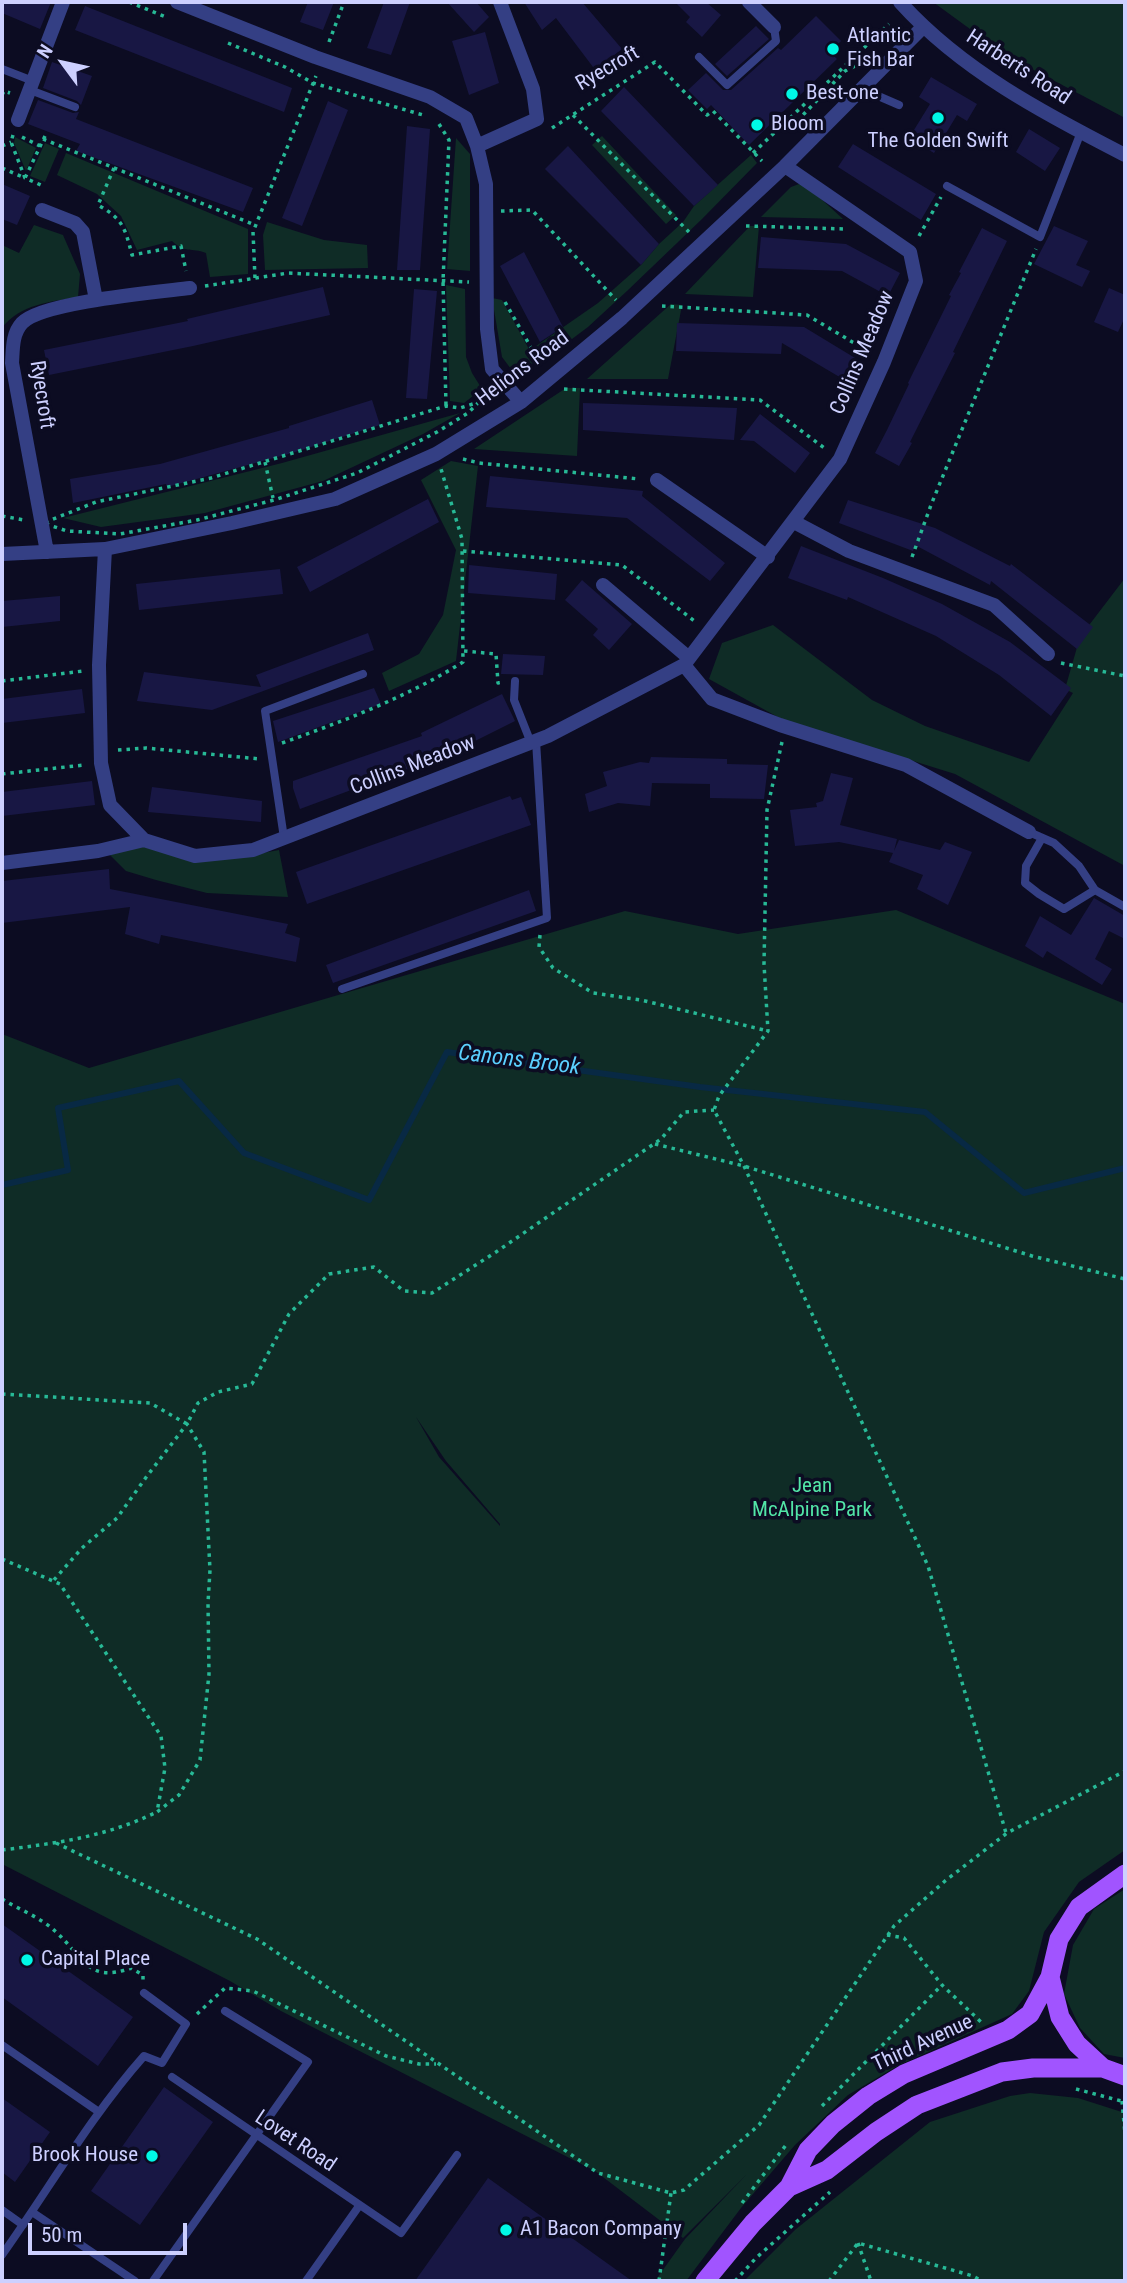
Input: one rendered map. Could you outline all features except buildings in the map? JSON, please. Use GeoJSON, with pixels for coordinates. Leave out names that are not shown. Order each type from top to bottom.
{"type":"FeatureCollection","features":[{"type":"Feature","properties":{"kind":"main road"},"geometry":{"type":"LineString","coordinates":[[1125,1874],[1079,1907],[1059,1939],[1051,1977],[1060,2017],[1077,2044],[1103,2068],[1125,2076]]}},
{"type":"Feature","properties":{"kind":"main road","name":"Third Avenue"},"geometry":{"type":"LineString","coordinates":[[705,2281],[753,2223],[789,2187],[808,2150],[833,2124],[868,2096],[904,2074],[1008,2030],[1030,2014],[1051,1977]]}},
{"type":"Feature","properties":{"kind":"main road","name":"Third Avenue"},"geometry":{"type":"LineString","coordinates":[[789,2187],[827,2170],[876,2132],[917,2105],[1002,2072],[1033,2068],[1103,2068]]}},
{"type":"Feature","properties":{"kind":"street"},"geometry":{"type":"LineString","coordinates":[[16,127],[63,2]]}},
{"type":"Feature","properties":{"kind":"street"},"geometry":{"type":"LineString","coordinates":[[177,2],[322,59],[430,97],[466,118],[477,146],[486,184],[487,329],[492,369],[521,402]]}},
{"type":"Feature","properties":{"kind":"street"},"geometry":{"type":"LineString","coordinates":[[477,146],[537,119],[533,89],[500,2]]}},
{"type":"Feature","properties":{"kind":"street"},"geometry":{"type":"LineString","coordinates":[[749,2],[774,27]]}},
{"type":"Feature","properties":{"kind":"street","name":"Harberts Road"},"geometry":{"type":"LineString","coordinates":[[900,2],[923,27],[965,62],[1022,99],[1125,155]]}},
{"type":"Feature","properties":{"kind":"street","name":"Helions Road"},"geometry":{"type":"LineString","coordinates":[[2,554],[105,549],[232,523],[335,499],[437,454],[521,402],[637,304],[785,166],[923,27]]}},
{"type":"Feature","properties":{"kind":"street"},"geometry":{"type":"LineString","coordinates":[[785,166],[910,252]]}},
{"type":"Feature","properties":{"kind":"street"},"geometry":{"type":"LineString","coordinates":[[42,210],[75,223],[83,232],[96,300]]}},
{"type":"Feature","properties":{"kind":"street","name":"Collins Meadow"},"geometry":{"type":"LineString","coordinates":[[105,549],[99,669],[101,763],[110,805],[144,840],[195,856],[253,850],[533,742],[687,661],[840,459],[884,362],[916,281],[910,252]]}},
{"type":"Feature","properties":{"kind":"street","name":"Ryecroft"},"geometry":{"type":"LineString","coordinates":[[47,552],[12,363],[13,340],[23,321],[49,309],[190,288]]}},
{"type":"Feature","properties":{"kind":"street"},"geometry":{"type":"LineString","coordinates":[[657,481],[768,556]]}},
{"type":"Feature","properties":{"kind":"street"},"geometry":{"type":"LineString","coordinates":[[794,522],[849,551],[994,605],[1048,654]]}},
{"type":"Feature","properties":{"kind":"street"},"geometry":{"type":"LineString","coordinates":[[603,585],[687,661],[712,699],[906,765],[1035,835]]}},
{"type":"Feature","properties":{"kind":"street","name":"Collins Meadow"},"geometry":{"type":"LineString","coordinates":[[2,863],[98,850],[144,840]]}},
{"type":"Feature","properties":{"kind":"lane"},"geometry":{"type":"LineString","coordinates":[[699,57],[727,85],[776,41],[774,27]]}},
{"type":"Feature","properties":{"kind":"lane"},"geometry":{"type":"LineString","coordinates":[[2,69],[75,107]]}},
{"type":"Feature","properties":{"kind":"lane"},"geometry":{"type":"LineString","coordinates":[[862,89],[898,105]]}},
{"type":"Feature","properties":{"kind":"lane"},"geometry":{"type":"LineString","coordinates":[[947,186],[1041,237],[1081,132]]}},
{"type":"Feature","properties":{"kind":"lane"},"geometry":{"type":"LineString","coordinates":[[284,838],[265,711],[363,674]]}},
{"type":"Feature","properties":{"kind":"lane"},"geometry":{"type":"LineString","coordinates":[[342,989],[547,918],[533,742],[514,700],[515,681]]}},
{"type":"Feature","properties":{"kind":"lane"},"geometry":{"type":"LineString","coordinates":[[1094,890],[1064,909],[1025,883],[1026,866],[1035,835],[1054,843],[1079,866],[1094,890],[1125,907]]}},
{"type":"Feature","properties":{"kind":"lane"},"geometry":{"type":"LineString","coordinates":[[2,2255],[99,2112],[144,2056],[162,2063],[186,2024],[144,1993]]}},
{"type":"Feature","properties":{"kind":"lane"},"geometry":{"type":"LineString","coordinates":[[153,2281],[308,2062],[225,2011]]}},
{"type":"Feature","properties":{"kind":"lane"},"geometry":{"type":"LineString","coordinates":[[2,2045],[99,2112]]}},
{"type":"Feature","properties":{"kind":"lane","name":"Lovet Road"},"geometry":{"type":"LineString","coordinates":[[172,2077],[401,2233],[457,2155]]}},
{"type":"Feature","properties":{"kind":"lane"},"geometry":{"type":"LineString","coordinates":[[306,2281],[359,2206]]}},
{"type":"Feature","properties":{"kind":"lane"},"geometry":{"type":"LineString","coordinates":[[2,2210],[23,2225]]}},
{"type":"Feature","properties":{"kind":"lane"},"geometry":{"type":"LineString","coordinates":[[32,2212],[135,2281]]}},
{"type":"Feature","properties":{"kind":"path"},"geometry":{"type":"LineString","coordinates":[[129,2],[177,22]]}},
{"type":"Feature","properties":{"kind":"path"},"geometry":{"type":"LineString","coordinates":[[322,59],[344,2]]}},
{"type":"Feature","properties":{"kind":"path"},"geometry":{"type":"LineString","coordinates":[[762,161],[753,153],[889,24],[900,2]]}},
{"type":"Feature","properties":{"kind":"path"},"geometry":{"type":"LineString","coordinates":[[225,42],[313,82],[423,115]]}},
{"type":"Feature","properties":{"kind":"path","name":"Ryecroft"},"geometry":{"type":"LineString","coordinates":[[544,133],[654,62],[707,116],[713,111],[753,153]]}},
{"type":"Feature","properties":{"kind":"path"},"geometry":{"type":"LineString","coordinates":[[255,278],[253,232],[313,82]]}},
{"type":"Feature","properties":{"kind":"path","name":"Ryecroft"},"geometry":{"type":"LineString","coordinates":[[573,115],[689,232]]}},
{"type":"Feature","properties":{"kind":"path"},"geometry":{"type":"LineString","coordinates":[[436,119],[449,140],[443,281],[446,406]]}},
{"type":"Feature","properties":{"kind":"path"},"geometry":{"type":"LineString","coordinates":[[25,178],[11,142],[16,127],[40,146]]}},
{"type":"Feature","properties":{"kind":"path"},"geometry":{"type":"LineString","coordinates":[[25,178],[46,134]]}},
{"type":"Feature","properties":{"kind":"path"},"geometry":{"type":"LineString","coordinates":[[43,139],[256,225]]}},
{"type":"Feature","properties":{"kind":"path"},"geometry":{"type":"LineString","coordinates":[[2,146],[11,142]]}},
{"type":"Feature","properties":{"kind":"path"},"geometry":{"type":"LineString","coordinates":[[2,168],[43,186]]}},
{"type":"Feature","properties":{"kind":"path"},"geometry":{"type":"LineString","coordinates":[[114,168],[98,205],[116,215],[124,228],[132,255],[181,246],[190,288],[288,273],[458,281]]}},
{"type":"Feature","properties":{"kind":"path"},"geometry":{"type":"LineString","coordinates":[[910,252],[947,186]]}},
{"type":"Feature","properties":{"kind":"path"},"geometry":{"type":"LineString","coordinates":[[485,211],[532,210],[619,303]]}},
{"type":"Feature","properties":{"kind":"path"},"geometry":{"type":"LineString","coordinates":[[722,226],[876,230]]}},
{"type":"Feature","properties":{"kind":"path"},"geometry":{"type":"LineString","coordinates":[[906,571],[1041,237]]}},
{"type":"Feature","properties":{"kind":"path"},"geometry":{"type":"LineString","coordinates":[[487,283],[497,286],[542,368]]}},
{"type":"Feature","properties":{"kind":"path"},"geometry":{"type":"LineString","coordinates":[[637,304],[807,315],[884,362]]}},
{"type":"Feature","properties":{"kind":"path"},"geometry":{"type":"LineString","coordinates":[[540,387],[760,400],[840,459]]}},
{"type":"Feature","properties":{"kind":"path"},"geometry":{"type":"LineString","coordinates":[[479,402],[468,413],[437,432],[357,473],[274,500],[197,520],[120,534],[67,531],[43,523],[96,502],[211,478],[446,406],[460,408],[479,402]]}},
{"type":"Feature","properties":{"kind":"path"},"geometry":{"type":"LineString","coordinates":[[271,747],[342,721],[436,679],[463,662],[462,539],[437,454],[479,463],[657,481]]}},
{"type":"Feature","properties":{"kind":"path"},"geometry":{"type":"LineString","coordinates":[[265,462],[274,500]]}},
{"type":"Feature","properties":{"kind":"path"},"geometry":{"type":"LineString","coordinates":[[463,651],[496,654],[498,683],[515,681]]}},
{"type":"Feature","properties":{"kind":"path"},"geometry":{"type":"LineString","coordinates":[[1048,654],[1063,664],[1125,676]]}},
{"type":"Feature","properties":{"kind":"path"},"geometry":{"type":"LineString","coordinates":[[2,681],[99,669]]}},
{"type":"Feature","properties":{"kind":"path"},"geometry":{"type":"LineString","coordinates":[[785,726],[767,810],[764,964],[768,1031],[719,1096],[714,1110],[744,1166],[928,1566],[1007,1833]]}},
{"type":"Feature","properties":{"kind":"path"},"geometry":{"type":"LineString","coordinates":[[2,774],[101,763],[114,750],[146,748],[272,761]]}},
{"type":"Feature","properties":{"kind":"path"},"geometry":{"type":"LineString","coordinates":[[541,920],[539,947],[543,955],[554,968],[593,993],[641,1000],[768,1031]]}},
{"type":"Feature","properties":{"kind":"path"},"geometry":{"type":"LineString","coordinates":[[53,1581],[82,1548],[117,1518],[187,1424],[198,1403],[219,1392],[252,1384],[289,1314],[329,1274],[374,1266],[404,1291],[432,1293],[655,1144],[684,1112],[714,1110]]}},
{"type":"Feature","properties":{"kind":"path"},"geometry":{"type":"LineString","coordinates":[[655,1144],[744,1166],[1032,1256],[1125,1279]]}},
{"type":"Feature","properties":{"kind":"path"},"geometry":{"type":"LineString","coordinates":[[2,1394],[150,1403],[187,1424],[204,1452],[210,1570],[209,1674],[200,1760],[179,1796],[157,1812],[135,1823],[83,1839],[2,1850]]}},
{"type":"Feature","properties":{"kind":"path"},"geometry":{"type":"LineString","coordinates":[[2,1559],[60,1584],[161,1736],[165,1768],[157,1812]]}},
{"type":"Feature","properties":{"kind":"path"},"geometry":{"type":"LineString","coordinates":[[56,1843],[257,1939],[598,2173],[671,2193],[684,2190],[759,2124],[894,1926],[945,1881],[1007,1833],[1125,1771]]}},
{"type":"Feature","properties":{"kind":"path"},"geometry":{"type":"LineString","coordinates":[[2,1899],[53,1929],[87,1965],[100,1974],[131,1968],[143,1975],[144,1993]]}},
{"type":"Feature","properties":{"kind":"path"},"geometry":{"type":"LineString","coordinates":[[887,1935],[904,1938],[942,1985],[985,2026]]}},
{"type":"Feature","properties":{"kind":"path"},"geometry":{"type":"LineString","coordinates":[[186,2024],[225,1988],[253,1991],[386,2056],[419,2064],[438,2064]]}},
{"type":"Feature","properties":{"kind":"path"},"geometry":{"type":"LineString","coordinates":[[1124,2101],[1125,2134]]}},
{"type":"Feature","properties":{"kind":"path"},"geometry":{"type":"LineString","coordinates":[[735,2281],[756,2258],[835,2188]]}},
{"type":"Feature","properties":{"kind":"path"},"geometry":{"type":"LineString","coordinates":[[659,2281],[671,2193]]}},
{"type":"Feature","properties":{"kind":"path"},"geometry":{"type":"LineString","coordinates":[[858,2243],[973,2276],[982,2281]]}},
{"type":"Feature","properties":{"kind":"path"},"geometry":{"type":"LineString","coordinates":[[830,2281],[858,2243]]}},
{"type":"Feature","properties":{"kind":"path"},"geometry":{"type":"LineString","coordinates":[[858,2243],[871,2281]]}},
{"type":"Feature","properties":{"kind":"path"},"geometry":{"type":"LineString","coordinates":[[969,2281],[973,2276]]}},
{"type":"Feature","properties":{"kind":"green space"},"geometry":{"type":"Polygon","coordinates":[[[933,2],[1125,2],[1125,118],[1007,56],[933,2]]]}},
{"type":"Feature","properties":{"kind":"green space"},"geometry":{"type":"Polygon","coordinates":[[[602,136],[676,215],[666,224],[592,145],[602,136]]]}},
{"type":"Feature","properties":{"kind":"green space"},"geometry":{"type":"Polygon","coordinates":[[[15,137],[36,148],[26,171],[14,143],[15,137]]]}},
{"type":"Feature","properties":{"kind":"green space"},"geometry":{"type":"Polygon","coordinates":[[[456,138],[470,154],[470,271],[447,269],[456,138]]]}},
{"type":"Feature","properties":{"kind":"green space"},"geometry":{"type":"Polygon","coordinates":[[[45,143],[59,149],[45,182],[30,176],[45,143]]]}},
{"type":"Feature","properties":{"kind":"green space"},"geometry":{"type":"Polygon","coordinates":[[[66,153],[248,229],[248,274],[210,277],[206,253],[185,249],[172,241],[137,250],[121,216],[97,194],[57,175],[66,153]]]}},
{"type":"Feature","properties":{"kind":"green space"},"geometry":{"type":"Polygon","coordinates":[[[751,155],[757,163],[702,219],[588,327],[544,360],[536,346],[598,303],[641,265],[683,222],[694,206],[751,155]]]}},
{"type":"Feature","properties":{"kind":"green space"},"geometry":{"type":"Polygon","coordinates":[[[806,185],[843,219],[761,217],[791,187],[806,185]]]}},
{"type":"Feature","properties":{"kind":"green space"},"geometry":{"type":"Polygon","coordinates":[[[267,222],[324,240],[367,245],[368,268],[265,270],[263,235],[267,222]]]}},
{"type":"Feature","properties":{"kind":"green space"},"geometry":{"type":"Polygon","coordinates":[[[34,225],[63,235],[80,274],[78,297],[27,309],[9,320],[2,328],[2,245],[19,253],[34,225]]]}},
{"type":"Feature","properties":{"kind":"green space"},"geometry":{"type":"Polygon","coordinates":[[[750,226],[759,226],[753,297],[685,294],[750,226]]]}},
{"type":"Feature","properties":{"kind":"green space"},"geometry":{"type":"Polygon","coordinates":[[[446,285],[465,289],[466,357],[482,389],[464,403],[450,401],[446,285]]]}},
{"type":"Feature","properties":{"kind":"green space"},"geometry":{"type":"Polygon","coordinates":[[[492,298],[502,300],[536,362],[514,373],[502,357],[492,298]]]}},
{"type":"Feature","properties":{"kind":"green space"},"geometry":{"type":"Polygon","coordinates":[[[671,304],[682,305],[668,379],[587,379],[671,304]]]}},
{"type":"Feature","properties":{"kind":"green space"},"geometry":{"type":"Polygon","coordinates":[[[566,388],[580,388],[577,456],[474,449],[566,388]]]}},
{"type":"Feature","properties":{"kind":"green space"},"geometry":{"type":"Polygon","coordinates":[[[460,413],[423,434],[323,481],[205,513],[101,527],[63,518],[282,463],[460,413]]]}},
{"type":"Feature","properties":{"kind":"green space"},"geometry":{"type":"Polygon","coordinates":[[[451,461],[478,466],[456,661],[389,691],[382,673],[419,654],[443,615],[456,550],[421,480],[451,461]]]}},
{"type":"Feature","properties":{"kind":"green space"},"geometry":{"type":"Polygon","coordinates":[[[1125,578],[1125,866],[955,774],[785,721],[709,679],[722,643],[773,625],[872,700],[925,726],[1029,762],[1073,693],[1065,689],[1080,637],[1125,578]]]}},
{"type":"Feature","properties":{"kind":"green space"},"geometry":{"type":"Polygon","coordinates":[[[146,845],[252,855],[279,850],[288,897],[207,893],[126,871],[109,854],[146,845]]]}},
{"type":"Feature","properties":{"kind":"green space","name":"Jean McAlpine Park"},"geometry":{"type":"Polygon","coordinates":[[[896,910],[1125,1004],[1125,1850],[1079,1882],[1044,1932],[1029,1991],[1012,2014],[899,2065],[848,2095],[795,2145],[741,2208],[686,2281],[655,2281],[685,2239],[747,2174],[683,2238],[595,2171],[281,2011],[230,1981],[2,1864],[2,1034],[89,1068],[625,911],[738,934],[896,910]],[[416,1417],[439,1457],[500,1526],[500,1524],[446,1461],[416,1417]]]}},
{"type":"Feature","properties":{"kind":"green space"},"geometry":{"type":"Polygon","coordinates":[[[1125,1889],[1125,2058],[1104,2054],[1080,2028],[1064,1994],[1073,1945],[1094,1909],[1125,1889]]]}},
{"type":"Feature","properties":{"kind":"green space"},"geometry":{"type":"Polygon","coordinates":[[[1030,2093],[1078,2098],[1125,2113],[1125,2281],[744,2281],[796,2229],[930,2122],[1010,2096],[1030,2093]]]}},
{"type":"Feature","properties":{"kind":"waterway","name":"Canons Brook"},"geometry":{"type":"LineString","coordinates":[[2,1185],[68,1170],[58,1108],[179,1081],[244,1153],[369,1200],[447,1052],[700,1087],[925,1112],[1024,1193],[1125,1168]]}},
{"type":"Feature","properties":{"kind":"place","name":"Atlantic Fish Bar"},"geometry":{"type":"Point","coordinates":[833,49]}},
{"type":"Feature","properties":{"kind":"place","name":"Best-one"},"geometry":{"type":"Point","coordinates":[792,94]}},
{"type":"Feature","properties":{"kind":"place","name":"The Golden Swift"},"geometry":{"type":"Point","coordinates":[938,118]}},
{"type":"Feature","properties":{"kind":"place","name":"Bloom"},"geometry":{"type":"Point","coordinates":[757,125]}},
{"type":"Feature","properties":{"kind":"place","name":"Capital Place"},"geometry":{"type":"Point","coordinates":[27,1960]}},
{"type":"Feature","properties":{"kind":"place","name":"Brook House"},"geometry":{"type":"Point","coordinates":[152,2156]}},
{"type":"Feature","properties":{"kind":"place","name":"A1 Bacon Company"},"geometry":{"type":"Point","coordinates":[506,2230]}}]}
